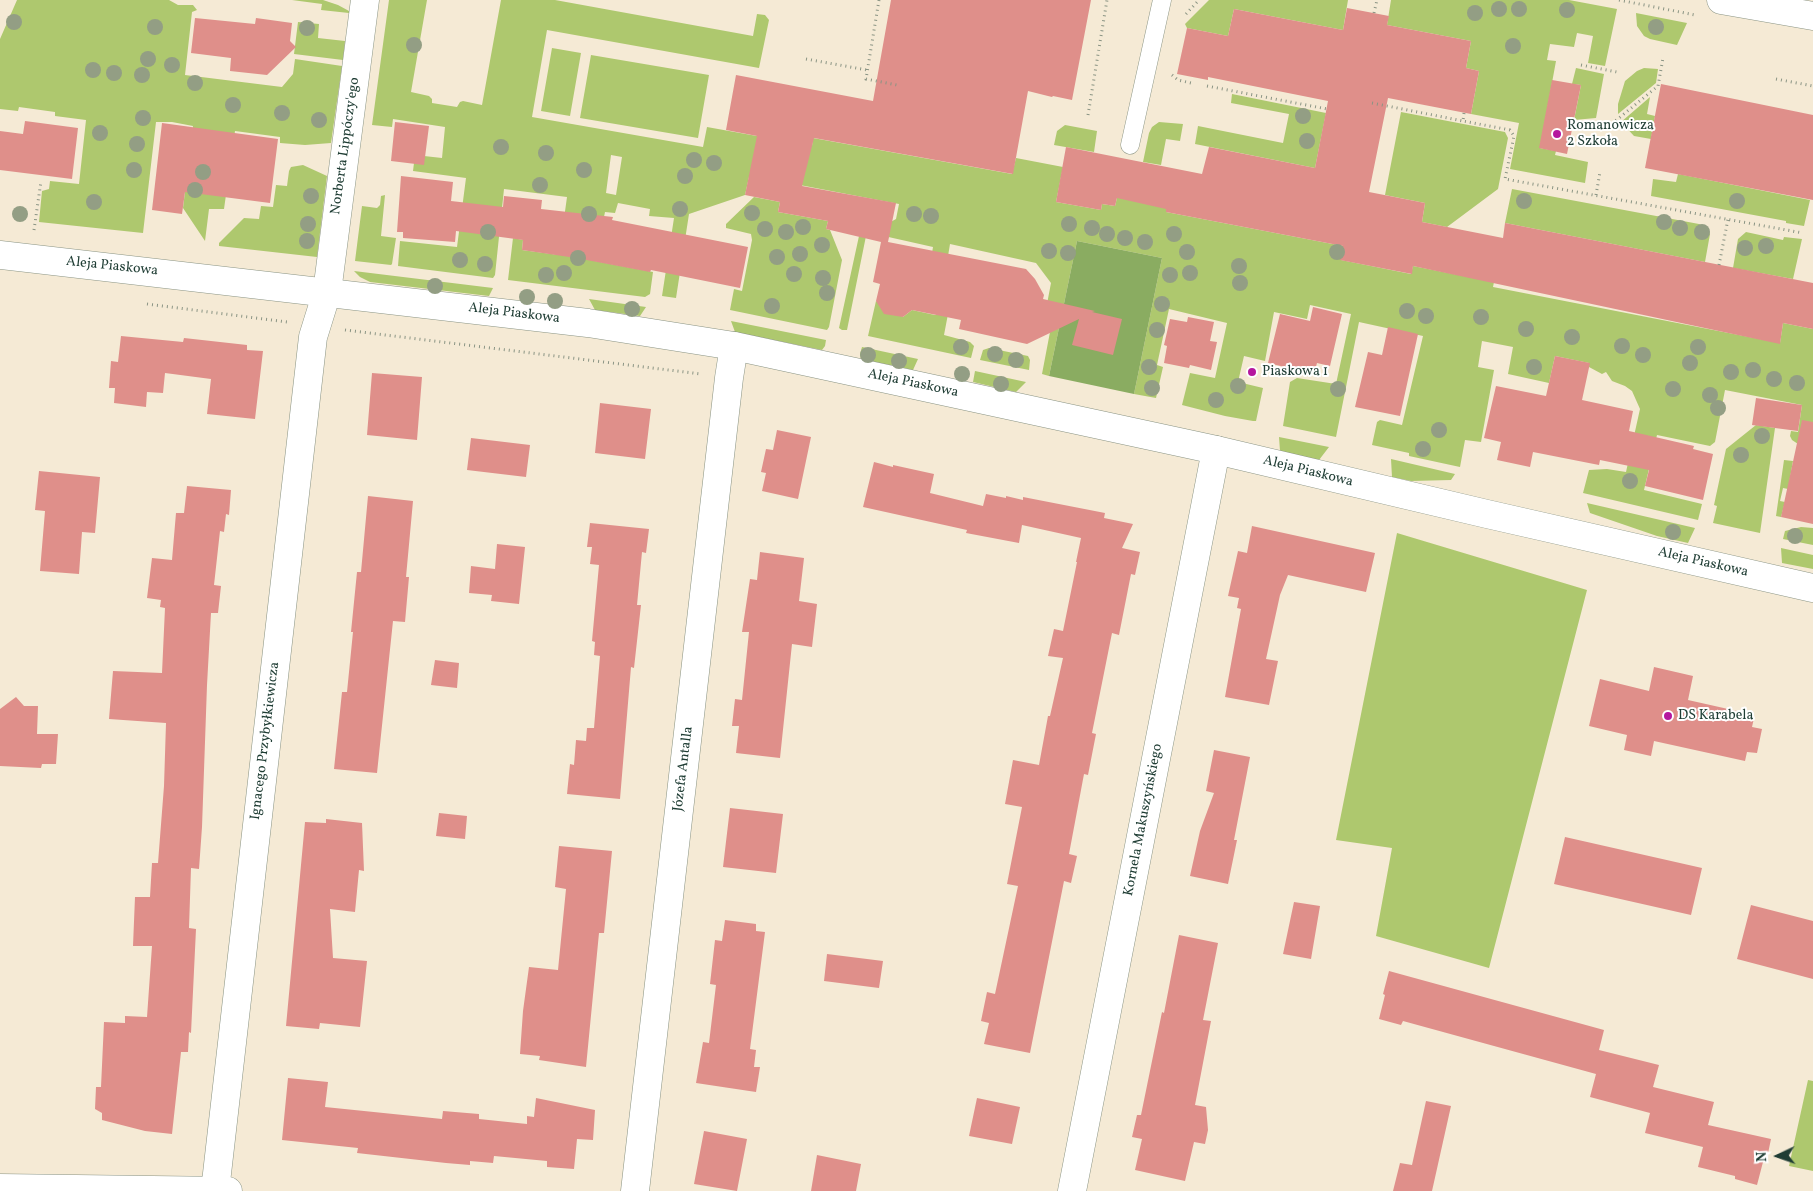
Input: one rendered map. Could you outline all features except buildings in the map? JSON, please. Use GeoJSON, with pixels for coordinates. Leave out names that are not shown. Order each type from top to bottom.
{"type":"FeatureCollection","features":[{"type":"Feature","properties":{"kind":"street","name":"Norberta Lippóczy'ego"},"geometry":{"type":"LineString","coordinates":[[327,292],[365,0]]}},
{"type":"Feature","properties":{"kind":"street"},"geometry":{"type":"LineString","coordinates":[[1722,0],[1813,16]]}},
{"type":"Feature","properties":{"kind":"street","name":"Aleja Piaskowa"},"geometry":{"type":"LineString","coordinates":[[0,255],[588,323],[734,346],[1216,450],[1813,588]]}},
{"type":"Feature","properties":{"kind":"street","name":"Ignacego Przybyłkiewicza"},"geometry":{"type":"LineString","coordinates":[[219,1191],[313,337],[327,292]]}},
{"type":"Feature","properties":{"kind":"street","name":"Józefa Antalla"},"geometry":{"type":"LineString","coordinates":[[635,1191],[734,346]]}},
{"type":"Feature","properties":{"kind":"street","name":"Kornela Makuszyńskiego"},"geometry":{"type":"LineString","coordinates":[[1072,1191],[1216,450]]}},
{"type":"Feature","properties":{"kind":"street"},"geometry":{"type":"LineString","coordinates":[[0,1188],[219,1191]]}},
{"type":"Feature","properties":{"kind":"lane"},"geometry":{"type":"LineString","coordinates":[[1130,145],[1162,0]]}},
{"type":"Feature","properties":{"kind":"path"},"geometry":{"type":"LineString","coordinates":[[879,0],[866,79],[897,85]]}},
{"type":"Feature","properties":{"kind":"path"},"geometry":{"type":"LineString","coordinates":[[1088,115],[1107,0]]}},
{"type":"Feature","properties":{"kind":"path"},"geometry":{"type":"LineString","coordinates":[[1180,20],[1199,0]]}},
{"type":"Feature","properties":{"kind":"path"},"geometry":{"type":"LineString","coordinates":[[1374,13],[1377,0]]}},
{"type":"Feature","properties":{"kind":"path"},"geometry":{"type":"LineString","coordinates":[[1608,127],[1658,86],[1663,58]]}},
{"type":"Feature","properties":{"kind":"path"},"geometry":{"type":"LineString","coordinates":[[806,59],[867,70]]}},
{"type":"Feature","properties":{"kind":"path"},"geometry":{"type":"LineString","coordinates":[[1581,65],[1617,72]]}},
{"type":"Feature","properties":{"kind":"path"},"geometry":{"type":"LineString","coordinates":[[1171,68],[1173,78],[1191,83]]}},
{"type":"Feature","properties":{"kind":"path"},"geometry":{"type":"LineString","coordinates":[[1776,79],[1813,86]]}},
{"type":"Feature","properties":{"kind":"path"},"geometry":{"type":"LineString","coordinates":[[1206,86],[1327,109]]}},
{"type":"Feature","properties":{"kind":"path"},"geometry":{"type":"LineString","coordinates":[[1372,103],[1510,130],[1514,136],[1505,179],[1803,233]]}},
{"type":"Feature","properties":{"kind":"path"},"geometry":{"type":"LineString","coordinates":[[1463,121],[1464,113]]}},
{"type":"Feature","properties":{"kind":"path"},"geometry":{"type":"LineString","coordinates":[[1596,195],[1600,172]]}},
{"type":"Feature","properties":{"kind":"path"},"geometry":{"type":"LineString","coordinates":[[34,231],[41,181]]}},
{"type":"Feature","properties":{"kind":"path"},"geometry":{"type":"LineString","coordinates":[[1719,265],[1728,220]]}},
{"type":"Feature","properties":{"kind":"path"},"geometry":{"type":"LineString","coordinates":[[146,304],[729,378]]}},
{"type":"Feature","properties":{"kind":"green space"},"geometry":{"type":"Polygon","coordinates":[[[17,0],[169,0],[178,5],[193,5],[197,10],[192,12],[185,75],[282,87],[293,74],[295,59],[342,66],[331,143],[305,145],[280,143],[280,137],[235,131],[224,209],[209,209],[205,241],[183,208],[193,126],[172,122],[156,122],[143,233],[39,222],[42,191],[49,189],[50,181],[79,184],[86,120],[55,116],[55,112],[19,107],[18,111],[0,109],[0,39],[17,0]]]}},
{"type":"Feature","properties":{"kind":"green space"},"geometry":{"type":"Polygon","coordinates":[[[292,0],[323,0],[338,5],[349,11],[349,13],[321,10],[322,4],[292,0]]]}},
{"type":"Feature","properties":{"kind":"green space"},"geometry":{"type":"Polygon","coordinates":[[[389,0],[427,0],[411,92],[429,96],[432,99],[432,103],[457,107],[463,101],[482,105],[501,0],[555,0],[753,36],[757,14],[765,15],[769,20],[759,68],[547,30],[532,117],[703,147],[707,127],[812,146],[813,138],[1012,174],[1016,158],[1063,167],[1056,202],[1101,210],[1102,204],[1115,206],[1117,198],[1171,185],[1166,212],[1343,246],[1341,260],[1411,274],[1413,266],[1494,282],[1493,287],[1780,343],[1783,323],[1813,329],[1813,450],[1798,444],[1790,436],[1791,431],[1798,432],[1802,405],[1725,390],[1715,442],[1710,446],[1657,435],[1644,490],[1702,504],[1698,520],[1583,493],[1589,470],[1607,469],[1626,472],[1640,409],[1632,391],[1612,381],[1606,372],[1602,374],[1589,367],[1589,363],[1555,356],[1549,383],[1508,374],[1513,347],[1482,341],[1478,367],[1494,370],[1481,442],[1465,440],[1460,467],[1409,456],[1409,453],[1372,445],[1377,422],[1380,420],[1402,425],[1423,336],[1359,322],[1336,437],[1283,426],[1290,382],[1297,378],[1336,384],[1351,314],[1310,305],[1307,319],[1274,312],[1265,361],[1244,356],[1238,382],[1263,388],[1256,421],[1225,416],[1182,405],[1190,373],[1215,378],[1227,323],[1169,309],[1157,365],[1163,367],[1156,398],[1134,394],[1162,258],[1077,241],[1049,376],[1042,374],[1050,332],[1042,330],[1051,283],[1036,263],[950,244],[948,256],[930,265],[933,247],[884,236],[887,224],[896,219],[899,204],[749,177],[745,195],[689,214],[676,298],[662,296],[674,218],[649,216],[650,209],[618,203],[615,213],[605,212],[595,261],[653,272],[650,294],[645,297],[508,280],[513,238],[523,240],[522,250],[559,255],[567,197],[504,189],[495,275],[493,278],[398,266],[400,241],[457,247],[466,178],[413,171],[415,155],[442,158],[445,127],[393,119],[392,127],[372,125],[389,0]],[[611,155],[606,193],[616,195],[622,157],[611,155]]]}},
{"type":"Feature","properties":{"kind":"green space"},"geometry":{"type":"Polygon","coordinates":[[[1209,0],[1348,0],[1343,30],[1234,9],[1228,36],[1187,28],[1185,24],[1209,0]]]}},
{"type":"Feature","properties":{"kind":"green space"},"geometry":{"type":"Polygon","coordinates":[[[1391,0],[1569,0],[1617,9],[1605,66],[1588,63],[1593,36],[1577,33],[1574,47],[1550,44],[1547,60],[1556,61],[1540,148],[1556,151],[1555,155],[1588,162],[1585,183],[1510,169],[1519,123],[1471,114],[1479,71],[1466,68],[1471,41],[1387,25],[1391,0]]]}},
{"type":"Feature","properties":{"kind":"green space"},"geometry":{"type":"Polygon","coordinates":[[[1636,13],[1687,23],[1677,45],[1644,36],[1637,26],[1636,13]]]}},
{"type":"Feature","properties":{"kind":"green space"},"geometry":{"type":"Polygon","coordinates":[[[298,22],[319,24],[318,38],[345,41],[343,60],[294,54],[298,22]]]}},
{"type":"Feature","properties":{"kind":"green space"},"geometry":{"type":"Polygon","coordinates":[[[552,48],[581,53],[570,116],[541,111],[552,48]]]}},
{"type":"Feature","properties":{"kind":"green space"},"geometry":{"type":"Polygon","coordinates":[[[591,55],[709,75],[698,138],[580,118],[591,55]]]}},
{"type":"Feature","properties":{"kind":"green space"},"geometry":{"type":"Polygon","coordinates":[[[1576,68],[1604,74],[1596,118],[1574,120],[1581,85],[1572,84],[1576,68]]]}},
{"type":"Feature","properties":{"kind":"green space"},"geometry":{"type":"Polygon","coordinates":[[[1644,68],[1658,69],[1656,83],[1618,114],[1618,104],[1625,81],[1644,68]]]}},
{"type":"Feature","properties":{"kind":"green space"},"geometry":{"type":"Polygon","coordinates":[[[1232,94],[1326,113],[1315,168],[1195,144],[1198,126],[1283,143],[1289,114],[1231,103],[1232,94]]]}},
{"type":"Feature","properties":{"kind":"green space"},"geometry":{"type":"Polygon","coordinates":[[[1650,97],[1647,114],[1655,116],[1651,139],[1634,136],[1621,122],[1650,97]]]}},
{"type":"Feature","properties":{"kind":"green space"},"geometry":{"type":"Polygon","coordinates":[[[1401,112],[1505,132],[1508,138],[1498,189],[1447,227],[1422,222],[1425,203],[1385,195],[1401,112]]]}},
{"type":"Feature","properties":{"kind":"green space"},"geometry":{"type":"Polygon","coordinates":[[[1159,122],[1183,124],[1180,141],[1166,139],[1161,165],[1143,162],[1149,133],[1152,127],[1159,122]]]}},
{"type":"Feature","properties":{"kind":"green space"},"geometry":{"type":"Polygon","coordinates":[[[1065,125],[1097,131],[1094,152],[1054,145],[1057,131],[1065,125]]]}},
{"type":"Feature","properties":{"kind":"green space"},"geometry":{"type":"Polygon","coordinates":[[[303,165],[327,176],[317,257],[219,246],[219,243],[244,218],[259,219],[261,206],[273,207],[276,185],[287,186],[291,167],[303,165]]]}},
{"type":"Feature","properties":{"kind":"green space"},"geometry":{"type":"Polygon","coordinates":[[[1678,174],[1810,200],[1804,226],[1651,196],[1653,179],[1676,182],[1678,174]]]}},
{"type":"Feature","properties":{"kind":"green space"},"geometry":{"type":"Polygon","coordinates":[[[1512,189],[1699,224],[1706,227],[1710,234],[1705,262],[1505,223],[1512,189]]]}},
{"type":"Feature","properties":{"kind":"green space"},"geometry":{"type":"Polygon","coordinates":[[[385,195],[381,236],[396,238],[392,264],[355,261],[362,206],[377,208],[380,205],[381,196],[385,195]]]}},
{"type":"Feature","properties":{"kind":"green space"},"geometry":{"type":"Polygon","coordinates":[[[754,197],[780,202],[778,212],[828,221],[826,229],[830,230],[842,260],[827,330],[730,310],[734,289],[742,291],[752,240],[751,234],[726,228],[726,224],[754,197]]]}},
{"type":"Feature","properties":{"kind":"green space"},"geometry":{"type":"Polygon","coordinates":[[[1746,232],[1783,240],[1784,237],[1802,239],[1793,279],[1733,268],[1738,239],[1746,232]]]}},
{"type":"Feature","properties":{"kind":"green space"},"geometry":{"type":"Polygon","coordinates":[[[859,236],[866,236],[847,330],[842,330],[839,328],[859,236]]]}},
{"type":"Feature","properties":{"kind":"green space"},"geometry":{"type":"Polygon","coordinates":[[[1077,241],[1162,258],[1134,394],[1049,376],[1077,241]]]}},
{"type":"Feature","properties":{"kind":"green space"},"geometry":{"type":"Polygon","coordinates":[[[354,271],[493,288],[489,296],[370,282],[360,277],[354,271]]]}},
{"type":"Feature","properties":{"kind":"green space"},"geometry":{"type":"Polygon","coordinates":[[[589,299],[646,307],[640,316],[595,310],[589,299]]]}},
{"type":"Feature","properties":{"kind":"green space"},"geometry":{"type":"Polygon","coordinates":[[[876,301],[903,317],[912,310],[935,315],[948,314],[944,335],[970,342],[974,346],[971,358],[868,336],[876,301]]]}},
{"type":"Feature","properties":{"kind":"green space"},"geometry":{"type":"Polygon","coordinates":[[[731,321],[826,340],[825,346],[822,350],[735,332],[731,321]]]}},
{"type":"Feature","properties":{"kind":"green space"},"geometry":{"type":"Polygon","coordinates":[[[862,347],[918,359],[913,370],[861,359],[862,347]]]}},
{"type":"Feature","properties":{"kind":"green space"},"geometry":{"type":"Polygon","coordinates":[[[989,348],[1028,356],[1030,360],[1029,370],[980,360],[983,350],[989,348]]]}},
{"type":"Feature","properties":{"kind":"green space"},"geometry":{"type":"Polygon","coordinates":[[[975,371],[1026,382],[1016,392],[973,382],[975,371]]]}},
{"type":"Feature","properties":{"kind":"green space"},"geometry":{"type":"Polygon","coordinates":[[[1756,425],[1775,428],[1760,533],[1713,523],[1717,506],[1714,505],[1726,449],[1756,425]]]}},
{"type":"Feature","properties":{"kind":"green space"},"geometry":{"type":"Polygon","coordinates":[[[1279,437],[1329,447],[1319,460],[1280,451],[1279,437]]]}},
{"type":"Feature","properties":{"kind":"green space"},"geometry":{"type":"Polygon","coordinates":[[[1391,459],[1455,474],[1451,480],[1411,481],[1392,477],[1391,459]]]}},
{"type":"Feature","properties":{"kind":"green space"},"geometry":{"type":"Polygon","coordinates":[[[1784,460],[1793,461],[1788,489],[1783,488],[1780,501],[1785,502],[1781,517],[1776,516],[1784,460]]]}},
{"type":"Feature","properties":{"kind":"green space"},"geometry":{"type":"Polygon","coordinates":[[[1587,503],[1695,528],[1688,543],[1657,536],[1590,513],[1587,503]]]}},
{"type":"Feature","properties":{"kind":"green space"},"geometry":{"type":"Polygon","coordinates":[[[1801,527],[1813,528],[1813,545],[1783,539],[1785,531],[1801,527]]]}},
{"type":"Feature","properties":{"kind":"green space"},"geometry":{"type":"Polygon","coordinates":[[[1397,533],[1587,590],[1489,968],[1376,936],[1392,848],[1336,840],[1397,533]]]}},
{"type":"Feature","properties":{"kind":"green space"},"geometry":{"type":"Polygon","coordinates":[[[1781,548],[1813,555],[1813,569],[1782,563],[1781,548]]]}},
{"type":"Feature","properties":{"kind":"green space"},"geometry":{"type":"Polygon","coordinates":[[[1808,1080],[1813,1081],[1813,1171],[1789,1166],[1808,1080]]]}},
{"type":"Feature","properties":{"kind":"place","name":"Romanowicza 2 Szkoła"},"geometry":{"type":"Point","coordinates":[1557,134]}},
{"type":"Feature","properties":{"kind":"place","name":"Piaskowa 1"},"geometry":{"type":"Point","coordinates":[1252,372]}},
{"type":"Feature","properties":{"kind":"place","name":"DS Karabela"},"geometry":{"type":"Point","coordinates":[1668,716]}}]}
